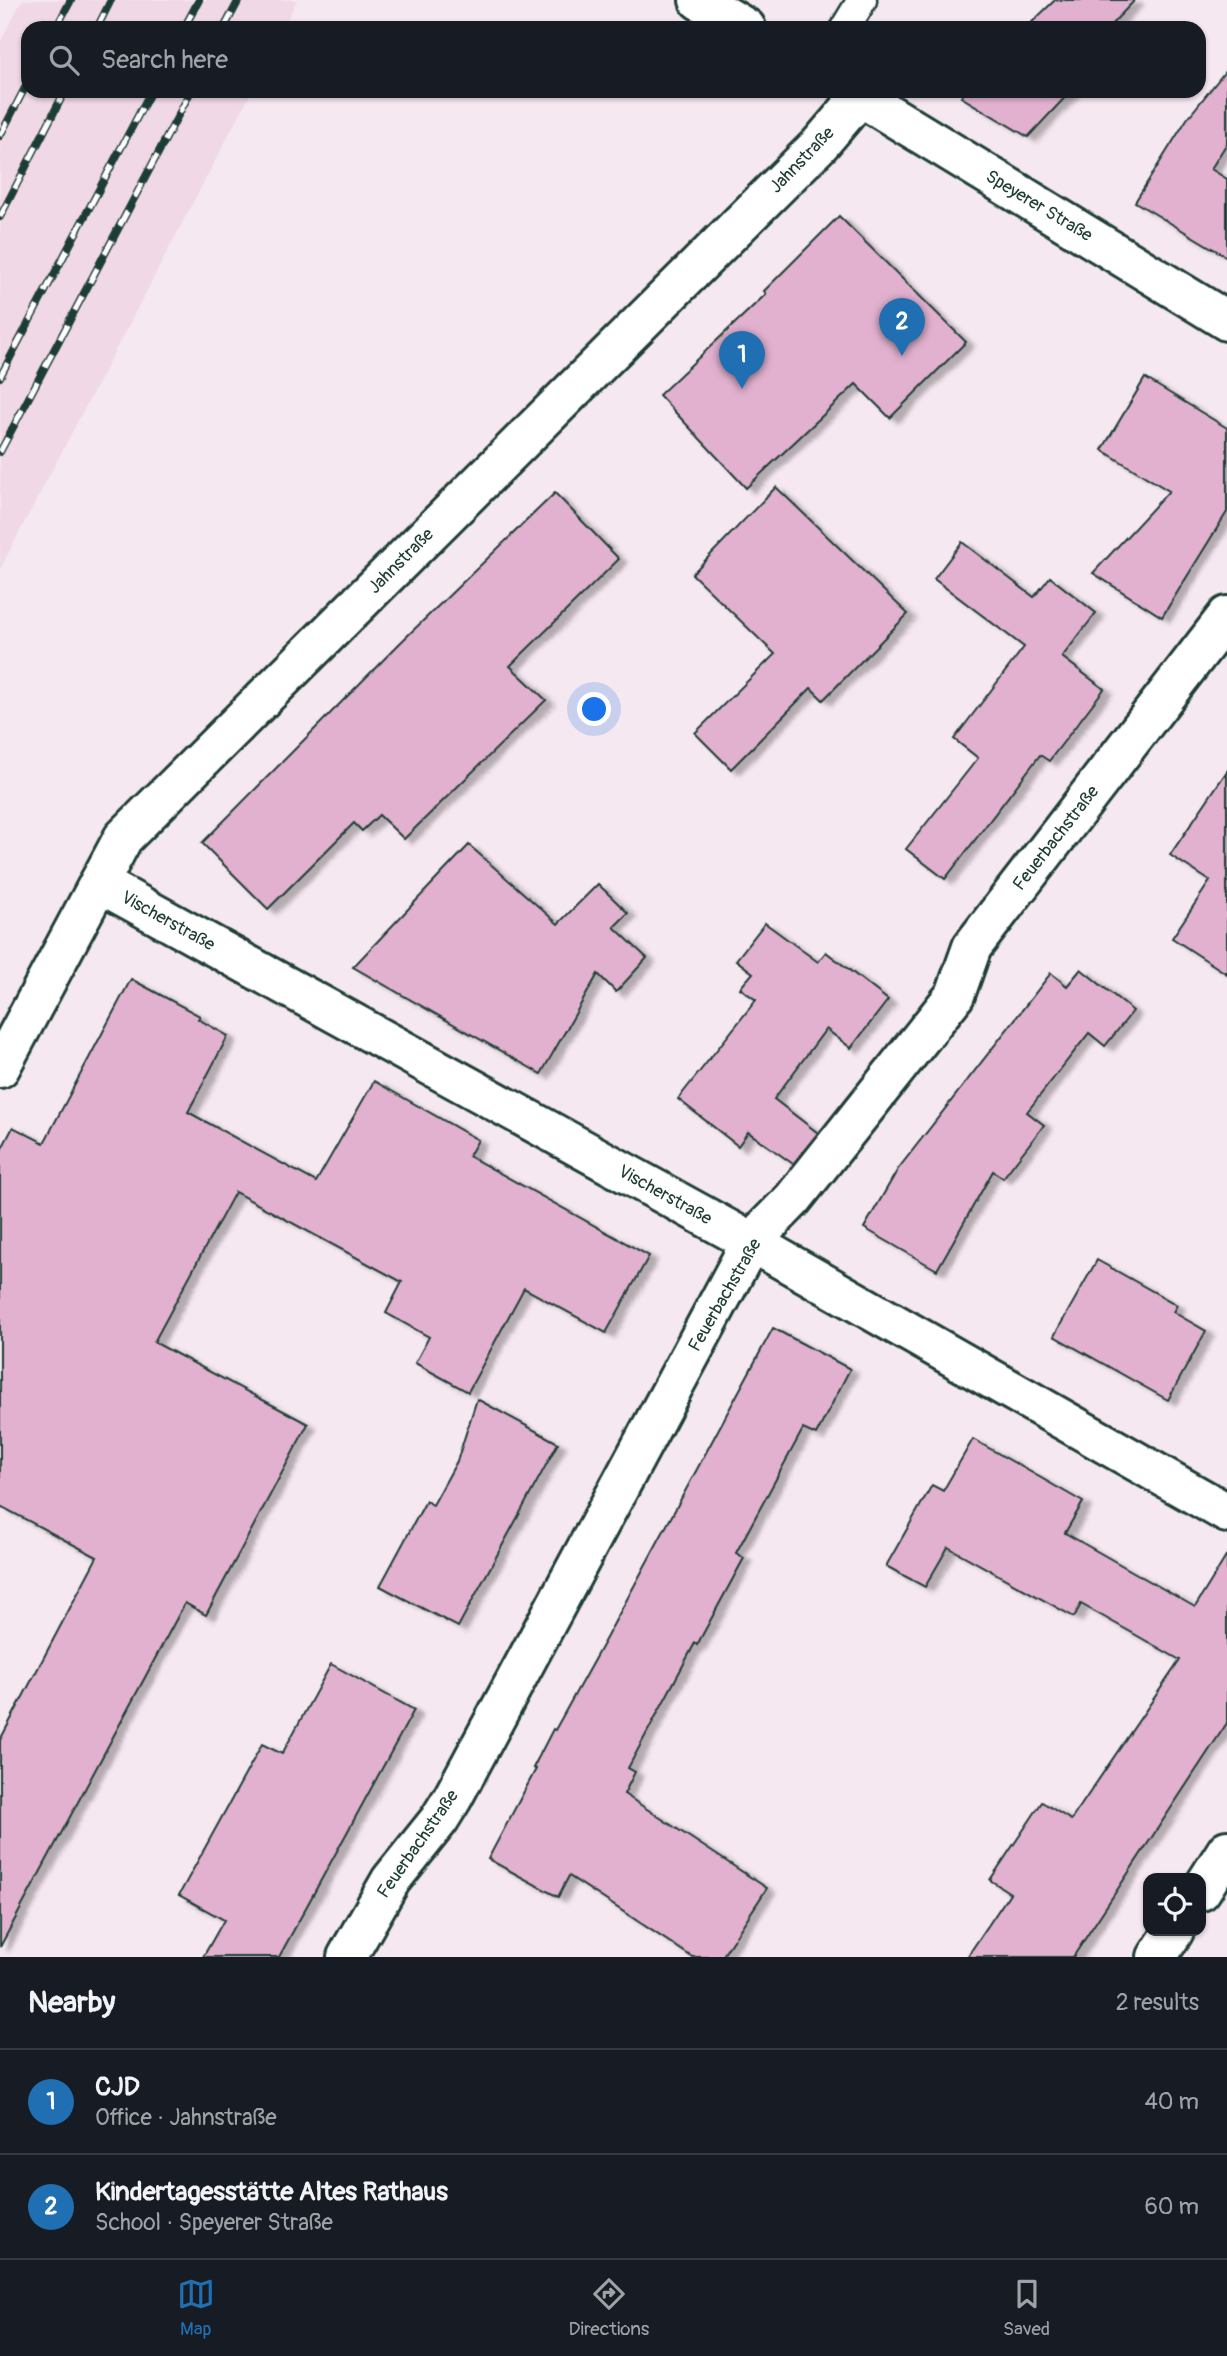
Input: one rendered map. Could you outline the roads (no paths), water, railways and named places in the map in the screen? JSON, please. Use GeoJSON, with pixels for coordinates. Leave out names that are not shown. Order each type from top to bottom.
{"type":"FeatureCollection","features":[{"type":"Feature","properties":{"kind":"street"},"geometry":{"type":"LineString","coordinates":[[699,0],[734,21]]}},
{"type":"Feature","properties":{"kind":"street","name":"Jahnstraße"},"geometry":{"type":"LineString","coordinates":[[0,1068],[123,838],[820,144],[853,98]]}},
{"type":"Feature","properties":{"kind":"street","name":"Speyerer Straße"},"geometry":{"type":"LineString","coordinates":[[863,98],[1227,321]]}},
{"type":"Feature","properties":{"kind":"street","name":"Feuerbachstraße"},"geometry":{"type":"LineString","coordinates":[[356,1954],[391,1880],[439,1820],[452,1799],[751,1242],[793,1199],[955,995],[972,947],[1227,616]]}},
{"type":"Feature","properties":{"kind":"street","name":"Vischerstraße"},"geometry":{"type":"LineString","coordinates":[[99,883],[751,1242],[1227,1513]]}},
{"type":"Feature","properties":{"kind":"street"},"geometry":{"type":"LineString","coordinates":[[1206,1883],[1227,1850]]}},
{"type":"Feature","properties":{"kind":"street"},"geometry":{"type":"LineString","coordinates":[[1157,1957],[1171,1936]]}},
{"type":"Feature","properties":{"kind":"lane"},"geometry":{"type":"LineString","coordinates":[[849,21],[862,0]]}},
{"type":"Feature","properties":{"kind":"railway"},"geometry":{"type":"LineString","coordinates":[[60,21],[71,0]]}},
{"type":"Feature","properties":{"kind":"railway"},"geometry":{"type":"LineString","coordinates":[[100,21],[111,0]]}},
{"type":"Feature","properties":{"kind":"railway"},"geometry":{"type":"LineString","coordinates":[[188,21],[199,0]]}},
{"type":"Feature","properties":{"kind":"railway"},"geometry":{"type":"LineString","coordinates":[[228,21],[239,0]]}},
{"type":"Feature","properties":{"kind":"railway"},"geometry":{"type":"LineString","coordinates":[[0,136],[21,96]]}},
{"type":"Feature","properties":{"kind":"railway"},"geometry":{"type":"LineString","coordinates":[[0,217],[61,98]]}},
{"type":"Feature","properties":{"kind":"railway"},"geometry":{"type":"LineString","coordinates":[[0,377],[147,98]]}},
{"type":"Feature","properties":{"kind":"railway"},"geometry":{"type":"LineString","coordinates":[[0,452],[187,98]]}},
{"type":"Feature","properties":{"kind":"place","name":"Kindertagesstätte Altes Rathaus"},"geometry":{"type":"Point","coordinates":[902,356]}},
{"type":"Feature","properties":{"kind":"place","name":"CJD"},"geometry":{"type":"Point","coordinates":[742,389]}}]}
